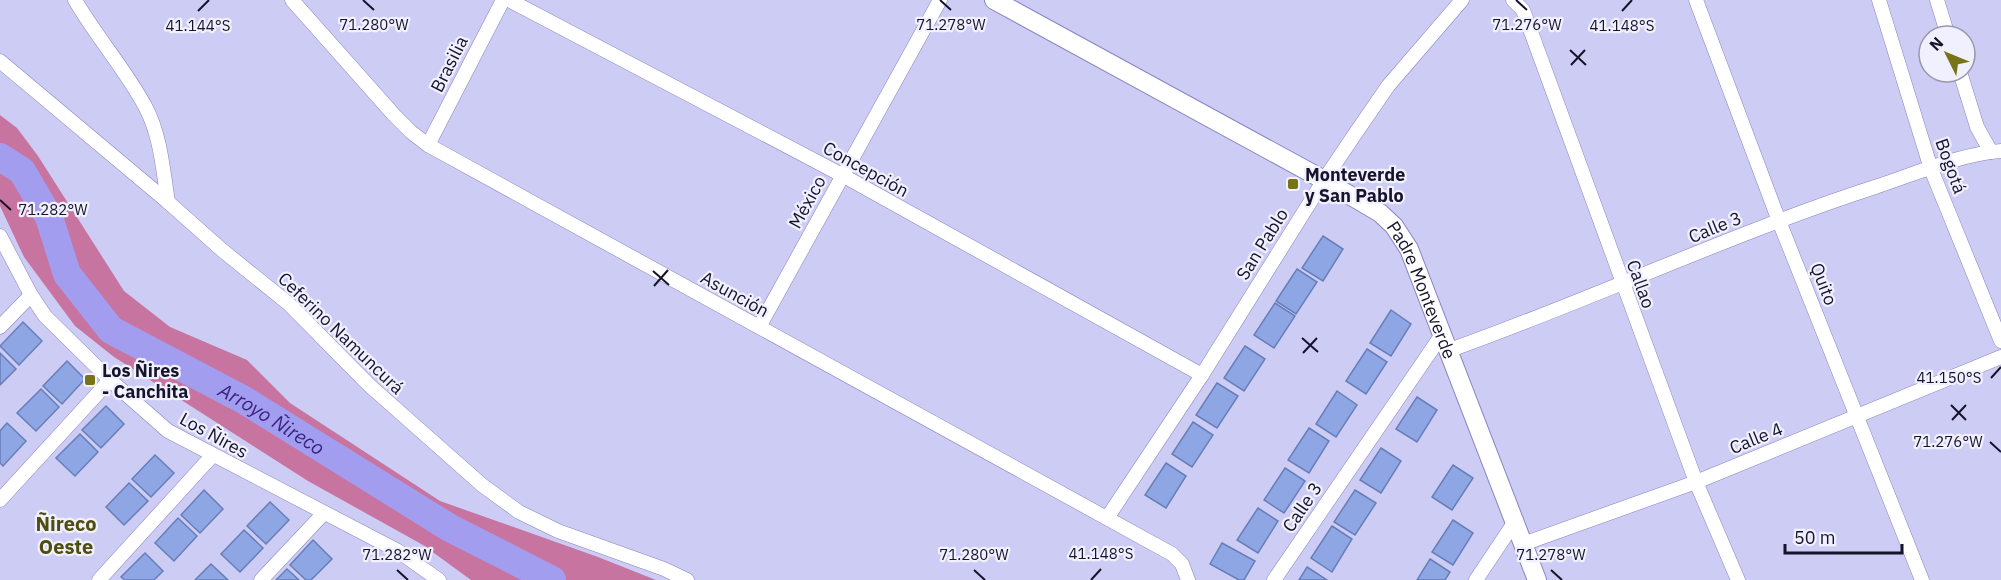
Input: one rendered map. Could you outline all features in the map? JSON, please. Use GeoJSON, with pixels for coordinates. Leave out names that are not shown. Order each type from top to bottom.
{"type":"FeatureCollection","features":[{"type":"Feature","properties":{"kind":"street"},"geometry":{"type":"LineString","coordinates":[[75,0],[147,110],[159,145],[168,202]]}},
{"type":"Feature","properties":{"kind":"street","name":"Asunción"},"geometry":{"type":"LineString","coordinates":[[292,0],[394,115],[428,145],[1172,554],[1182,564],[1188,580]]}},
{"type":"Feature","properties":{"kind":"street","name":"Brasilia"},"geometry":{"type":"LineString","coordinates":[[428,145],[503,0]]}},
{"type":"Feature","properties":{"kind":"street","name":"Concepción"},"geometry":{"type":"LineString","coordinates":[[509,0],[842,176],[1202,375]]}},
{"type":"Feature","properties":{"kind":"street","name":"México"},"geometry":{"type":"LineString","coordinates":[[759,327],[940,0]]}},
{"type":"Feature","properties":{"kind":"street","name":"Padre Monteverde"},"geometry":{"type":"LineString","coordinates":[[994,0],[1324,180],[1380,213],[1394,226],[1409,249],[1537,580]]}},
{"type":"Feature","properties":{"kind":"street","name":"San Pablo"},"geometry":{"type":"LineString","coordinates":[[1107,518],[1202,375],[1324,180],[1388,86],[1462,0]]}},
{"type":"Feature","properties":{"kind":"street","name":"Callao"},"geometry":{"type":"LineString","coordinates":[[1513,0],[1523,10],[1696,482],[1738,580]]}},
{"type":"Feature","properties":{"kind":"street","name":"Quito"},"geometry":{"type":"LineString","coordinates":[[1696,0],[1779,221],[1922,580]]}},
{"type":"Feature","properties":{"kind":"street","name":"Bogotá"},"geometry":{"type":"LineString","coordinates":[[1879,0],[1931,169],[2001,341]]}},
{"type":"Feature","properties":{"kind":"street"},"geometry":{"type":"LineString","coordinates":[[1937,0],[1944,24]]}},
{"type":"Feature","properties":{"kind":"street","name":"Ceferino Namuncurá"},"geometry":{"type":"LineString","coordinates":[[0,61],[289,304],[369,386],[482,485],[519,512],[558,531],[664,569],[687,580]]}},
{"type":"Feature","properties":{"kind":"street","name":"Bogotá"},"geometry":{"type":"LineString","coordinates":[[1964,84],[1977,127],[1996,151]]}},
{"type":"Feature","properties":{"kind":"street","name":"Calle 3"},"geometry":{"type":"LineString","coordinates":[[1274,580],[1444,343],[1501,332],[1779,221],[1959,158],[1996,151]]}},
{"type":"Feature","properties":{"kind":"street","name":"Los Ñires"},"geometry":{"type":"LineString","coordinates":[[0,236],[30,295],[45,316],[110,380],[168,431],[212,456],[398,551],[431,578]]}},
{"type":"Feature","properties":{"kind":"street"},"geometry":{"type":"LineString","coordinates":[[0,327],[30,295]]}},
{"type":"Feature","properties":{"kind":"street","name":"Calle 4"},"geometry":{"type":"LineString","coordinates":[[1523,544],[1696,482],[2001,357]]}},
{"type":"Feature","properties":{"kind":"street"},"geometry":{"type":"LineString","coordinates":[[0,500],[110,380]]}},
{"type":"Feature","properties":{"kind":"street"},"geometry":{"type":"LineString","coordinates":[[99,580],[212,456]]}},
{"type":"Feature","properties":{"kind":"street"},"geometry":{"type":"LineString","coordinates":[[261,580],[324,513]]}},
{"type":"Feature","properties":{"kind":"street"},"geometry":{"type":"LineString","coordinates":[[1476,580],[1514,523]]}},
{"type":"Feature","properties":{"kind":"shaded area"},"geometry":{"type":"Polygon","coordinates":[[[0,115],[17,128],[38,156],[124,291],[170,327],[247,360],[290,403],[440,501],[656,580],[471,580],[423,545],[308,481],[114,357],[75,326],[24,257],[0,206],[0,115]]]}},
{"type":"Feature","properties":{"kind":"building"},"geometry":{"type":"Polygon","coordinates":[[[1323,236],[1343,249],[1323,281],[1302,268],[1323,236]]]}},
{"type":"Feature","properties":{"kind":"building"},"geometry":{"type":"Polygon","coordinates":[[[1297,269],[1317,282],[1296,314],[1276,301],[1297,269]]]}},
{"type":"Feature","properties":{"kind":"building"},"geometry":{"type":"Polygon","coordinates":[[[1275,303],[1295,316],[1274,348],[1254,335],[1275,303]]]}},
{"type":"Feature","properties":{"kind":"building"},"geometry":{"type":"Polygon","coordinates":[[[1391,310],[1411,324],[1391,356],[1370,343],[1391,310]]]}},
{"type":"Feature","properties":{"kind":"building"},"geometry":{"type":"Polygon","coordinates":[[[23,322],[42,341],[19,365],[0,346],[23,322]]]}},
{"type":"Feature","properties":{"kind":"building"},"geometry":{"type":"Polygon","coordinates":[[[1245,346],[1265,359],[1244,391],[1224,378],[1245,346]]]}},
{"type":"Feature","properties":{"kind":"building"},"geometry":{"type":"Polygon","coordinates":[[[1367,349],[1387,362],[1366,394],[1346,381],[1367,349]]]}},
{"type":"Feature","properties":{"kind":"building"},"geometry":{"type":"Polygon","coordinates":[[[0,353],[16,369],[0,385],[0,353]]]}},
{"type":"Feature","properties":{"kind":"building"},"geometry":{"type":"Polygon","coordinates":[[[67,361],[85,379],[62,404],[43,386],[67,361]]]}},
{"type":"Feature","properties":{"kind":"building"},"geometry":{"type":"Polygon","coordinates":[[[1217,383],[1238,396],[1217,428],[1196,415],[1217,383]]]}},
{"type":"Feature","properties":{"kind":"building"},"geometry":{"type":"Polygon","coordinates":[[[41,389],[59,407],[36,431],[17,413],[41,389]]]}},
{"type":"Feature","properties":{"kind":"building"},"geometry":{"type":"Polygon","coordinates":[[[1337,391],[1357,405],[1336,437],[1316,424],[1337,391]]]}},
{"type":"Feature","properties":{"kind":"building"},"geometry":{"type":"Polygon","coordinates":[[[1417,397],[1437,410],[1417,442],[1396,429],[1417,397]]]}},
{"type":"Feature","properties":{"kind":"building"},"geometry":{"type":"Polygon","coordinates":[[[106,406],[124,424],[101,448],[82,430],[106,406]]]}},
{"type":"Feature","properties":{"kind":"building"},"geometry":{"type":"Polygon","coordinates":[[[1193,422],[1213,435],[1192,467],[1172,454],[1193,422]]]}},
{"type":"Feature","properties":{"kind":"building"},"geometry":{"type":"Polygon","coordinates":[[[7,423],[26,441],[3,466],[0,463],[0,431],[7,423]]]}},
{"type":"Feature","properties":{"kind":"building"},"geometry":{"type":"Polygon","coordinates":[[[1309,428],[1329,441],[1309,473],[1288,460],[1309,428]]]}},
{"type":"Feature","properties":{"kind":"building"},"geometry":{"type":"Polygon","coordinates":[[[80,434],[98,452],[75,476],[56,458],[80,434]]]}},
{"type":"Feature","properties":{"kind":"building"},"geometry":{"type":"Polygon","coordinates":[[[1381,448],[1401,461],[1381,493],[1360,480],[1381,448]]]}},
{"type":"Feature","properties":{"kind":"building"},"geometry":{"type":"Polygon","coordinates":[[[155,455],[174,473],[151,497],[132,479],[155,455]]]}},
{"type":"Feature","properties":{"kind":"building"},"geometry":{"type":"Polygon","coordinates":[[[1166,463],[1186,476],[1166,508],[1145,495],[1166,463]]]}},
{"type":"Feature","properties":{"kind":"building"},"geometry":{"type":"Polygon","coordinates":[[[1453,465],[1473,478],[1452,510],[1432,497],[1453,465]]]}},
{"type":"Feature","properties":{"kind":"building"},"geometry":{"type":"Polygon","coordinates":[[[1285,468],[1305,481],[1284,513],[1264,500],[1285,468]]]}},
{"type":"Feature","properties":{"kind":"building"},"geometry":{"type":"Polygon","coordinates":[[[129,483],[148,501],[124,525],[106,507],[129,483]]]}},
{"type":"Feature","properties":{"kind":"building"},"geometry":{"type":"Polygon","coordinates":[[[204,490],[223,509],[200,533],[181,515],[204,490]]]}},
{"type":"Feature","properties":{"kind":"building"},"geometry":{"type":"Polygon","coordinates":[[[1355,490],[1376,503],[1355,535],[1334,522],[1355,490]]]}},
{"type":"Feature","properties":{"kind":"building"},"geometry":{"type":"Polygon","coordinates":[[[270,502],[289,520],[266,544],[247,526],[270,502]]]}},
{"type":"Feature","properties":{"kind":"building"},"geometry":{"type":"Polygon","coordinates":[[[1258,508],[1278,521],[1258,553],[1237,540],[1258,508]]]}},
{"type":"Feature","properties":{"kind":"building"},"geometry":{"type":"Polygon","coordinates":[[[178,518],[197,536],[174,561],[155,543],[178,518]]]}},
{"type":"Feature","properties":{"kind":"building"},"geometry":{"type":"Polygon","coordinates":[[[1453,520],[1473,533],[1453,565],[1432,552],[1453,520]]]}},
{"type":"Feature","properties":{"kind":"building"},"geometry":{"type":"Polygon","coordinates":[[[1332,526],[1352,539],[1332,572],[1311,558],[1332,526]]]}},
{"type":"Feature","properties":{"kind":"building"},"geometry":{"type":"Polygon","coordinates":[[[244,530],[263,548],[240,572],[221,554],[244,530]]]}},
{"type":"Feature","properties":{"kind":"building"},"geometry":{"type":"Polygon","coordinates":[[[313,540],[332,559],[311,580],[306,580],[290,565],[313,540]]]}},
{"type":"Feature","properties":{"kind":"building"},"geometry":{"type":"Polygon","coordinates":[[[1222,543],[1255,561],[1244,580],[1239,580],[1210,564],[1222,543]]]}},
{"type":"Feature","properties":{"kind":"building"},"geometry":{"type":"Polygon","coordinates":[[[145,553],[163,571],[154,580],[125,580],[121,577],[145,553]]]}},
{"type":"Feature","properties":{"kind":"building"},"geometry":{"type":"Polygon","coordinates":[[[1430,559],[1450,572],[1445,580],[1417,580],[1430,559]]]}},
{"type":"Feature","properties":{"kind":"building"},"geometry":{"type":"Polygon","coordinates":[[[211,564],[228,580],[195,580],[211,564]]]}},
{"type":"Feature","properties":{"kind":"building"},"geometry":{"type":"Polygon","coordinates":[[[1307,567],[1327,580],[1299,580],[1307,567]]]}},
{"type":"Feature","properties":{"kind":"building"},"geometry":{"type":"Polygon","coordinates":[[[287,569],[299,580],[276,580],[287,569]]]}},
{"type":"Feature","properties":{"kind":"waterway","name":"Arroyo Ñireco"},"geometry":{"type":"LineString","coordinates":[[0,157],[22,171],[49,217],[67,274],[111,330],[244,400],[450,528],[552,580]]}},
{"type":"Feature","properties":{"kind":"place","name":"Monteverde y San Pablo"},"geometry":{"type":"Point","coordinates":[1293,184]}},
{"type":"Feature","properties":{"kind":"place","name":"Los Ñires - Canchita"},"geometry":{"type":"Point","coordinates":[90,380]}},
{"type":"Feature","properties":{"kind":"district","name":"Ñireco Oeste"},"geometry":{"type":"Point","coordinates":[66,534]}}]}
